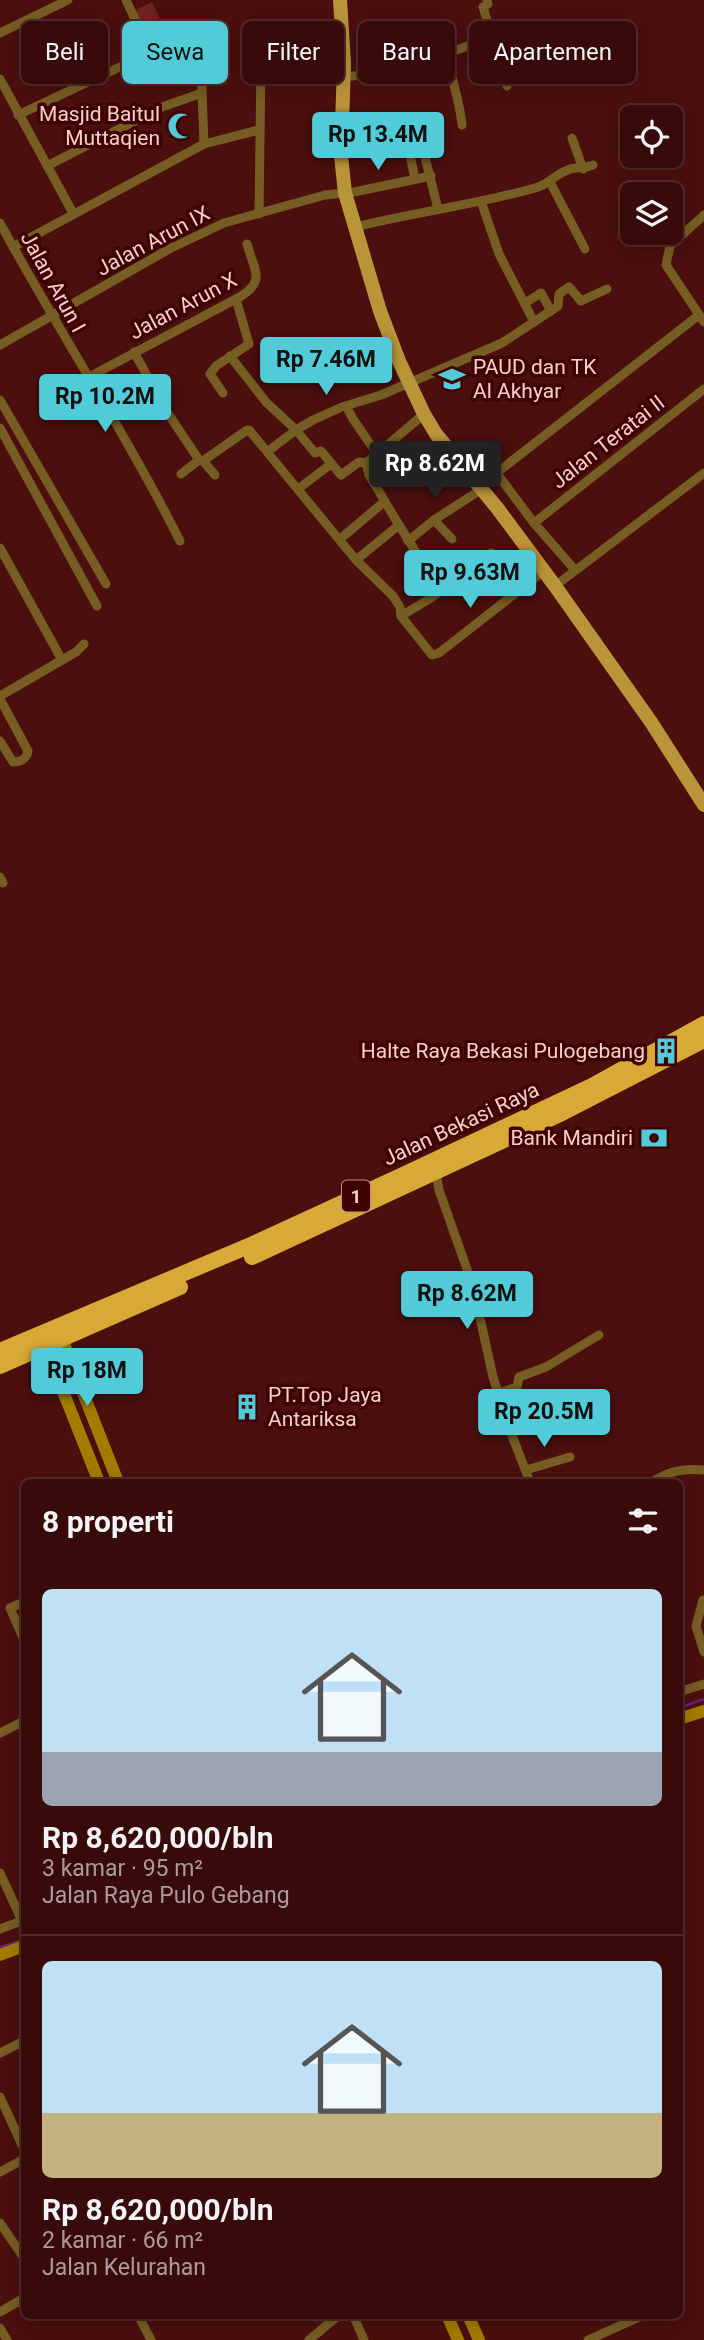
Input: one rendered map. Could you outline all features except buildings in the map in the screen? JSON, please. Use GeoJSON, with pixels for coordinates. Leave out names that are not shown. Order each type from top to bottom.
{"type":"FeatureCollection","features":[{"type":"Feature","properties":{"kind":"highway","name":"Jalan Bekasi Raya"},"geometry":{"type":"LineString","coordinates":[[0,1351],[297,1237],[436,1172],[595,1090],[704,1024]]}},
{"type":"Feature","properties":{"kind":"highway","name":"Jalan Bekasi Raya"},"geometry":{"type":"LineString","coordinates":[[0,1366],[62,1339],[253,1244],[704,1040]]}},
{"type":"Feature","properties":{"kind":"main road"},"geometry":{"type":"LineString","coordinates":[[341,0],[343,21]]}},
{"type":"Feature","properties":{"kind":"main road"},"geometry":{"type":"LineString","coordinates":[[344,84],[341,156],[345,193],[380,311],[424,414],[452,455],[482,489],[555,586],[656,730],[704,805]]}},
{"type":"Feature","properties":{"kind":"street"},"geometry":{"type":"LineString","coordinates":[[0,33],[68,0]]}},
{"type":"Feature","properties":{"kind":"street"},"geometry":{"type":"LineString","coordinates":[[126,0],[136,21]]}},
{"type":"Feature","properties":{"kind":"street"},"geometry":{"type":"LineString","coordinates":[[486,21],[483,7],[488,4],[487,0]]}},
{"type":"Feature","properties":{"kind":"street"},"geometry":{"type":"LineString","coordinates":[[18,115],[122,65]]}},
{"type":"Feature","properties":{"kind":"street"},"geometry":{"type":"LineString","coordinates":[[344,77],[358,76]]}},
{"type":"Feature","properties":{"kind":"street"},"geometry":{"type":"LineString","coordinates":[[0,79],[73,214]]}},
{"type":"Feature","properties":{"kind":"street"},"geometry":{"type":"LineString","coordinates":[[202,84],[204,144]]}},
{"type":"Feature","properties":{"kind":"street"},"geometry":{"type":"LineString","coordinates":[[259,214],[260,84]]}},
{"type":"Feature","properties":{"kind":"street"},"geometry":{"type":"LineString","coordinates":[[454,84],[460,100],[462,125]]}},
{"type":"Feature","properties":{"kind":"street"},"geometry":{"type":"LineString","coordinates":[[47,166],[162,107],[202,93]]}},
{"type":"Feature","properties":{"kind":"street"},"geometry":{"type":"LineString","coordinates":[[13,247],[204,144],[259,130]]}},
{"type":"Feature","properties":{"kind":"street"},"geometry":{"type":"LineString","coordinates":[[572,138],[583,169]]}},
{"type":"Feature","properties":{"kind":"street"},"geometry":{"type":"LineString","coordinates":[[415,179],[410,155],[416,150],[424,153],[438,209]]}},
{"type":"Feature","properties":{"kind":"street"},"geometry":{"type":"LineString","coordinates":[[355,227],[515,194],[551,182],[564,171],[593,165]]}},
{"type":"Feature","properties":{"kind":"street","name":"Jalan Arun IX"},"geometry":{"type":"LineString","coordinates":[[0,345],[224,223],[325,195],[431,176]]}},
{"type":"Feature","properties":{"kind":"street"},"geometry":{"type":"LineString","coordinates":[[551,182],[585,249]]}},
{"type":"Feature","properties":{"kind":"street"},"geometry":{"type":"LineString","coordinates":[[481,201],[500,257],[534,322]]}},
{"type":"Feature","properties":{"kind":"street"},"geometry":{"type":"LineString","coordinates":[[575,570],[534,523],[498,475],[499,471],[701,319],[667,269],[666,261],[670,246],[704,215]]}},
{"type":"Feature","properties":{"kind":"street","name":"Jalan Arun I"},"geometry":{"type":"LineString","coordinates":[[0,223],[155,491],[180,541]]}},
{"type":"Feature","properties":{"kind":"street","name":"Jalan Arun X"},"geometry":{"type":"LineString","coordinates":[[89,377],[236,299],[257,283],[247,244]]}},
{"type":"Feature","properties":{"kind":"street"},"geometry":{"type":"LineString","coordinates":[[544,571],[434,655],[430,654],[401,615],[400,607],[393,596],[356,560],[267,452],[296,430],[346,406],[375,398],[502,343],[551,311],[559,304],[559,295],[569,287],[581,301],[607,289]]}},
{"type":"Feature","properties":{"kind":"street"},"geometry":{"type":"LineString","coordinates":[[524,303],[541,293],[551,311]]}},
{"type":"Feature","properties":{"kind":"street"},"geometry":{"type":"LineString","coordinates":[[223,393],[210,374],[216,366],[249,344],[236,299]]}},
{"type":"Feature","properties":{"kind":"street"},"geometry":{"type":"LineString","coordinates":[[134,352],[169,415],[201,461],[215,475]]}},
{"type":"Feature","properties":{"kind":"street"},"geometry":{"type":"LineString","coordinates":[[230,356],[261,396],[315,453],[320,451],[342,475],[359,462],[366,463],[424,414]]}},
{"type":"Feature","properties":{"kind":"street","name":"Jalan Teratai II"},"geometry":{"type":"LineString","coordinates":[[534,523],[704,389]]}},
{"type":"Feature","properties":{"kind":"street"},"geometry":{"type":"LineString","coordinates":[[0,400],[106,584]]}},
{"type":"Feature","properties":{"kind":"street"},"geometry":{"type":"LineString","coordinates":[[346,406],[377,454]]}},
{"type":"Feature","properties":{"kind":"street"},"geometry":{"type":"LineString","coordinates":[[0,428],[97,606]]}},
{"type":"Feature","properties":{"kind":"street"},"geometry":{"type":"LineString","coordinates":[[181,474],[247,430],[264,448]]}},
{"type":"Feature","properties":{"kind":"street"},"geometry":{"type":"LineString","coordinates":[[366,463],[369,475],[408,541],[445,587]]}},
{"type":"Feature","properties":{"kind":"street"},"geometry":{"type":"LineString","coordinates":[[298,489],[331,464]]}},
{"type":"Feature","properties":{"kind":"street"},"geometry":{"type":"LineString","coordinates":[[555,586],[704,473]]}},
{"type":"Feature","properties":{"kind":"street"},"geometry":{"type":"LineString","coordinates":[[408,541],[434,520],[482,489]]}},
{"type":"Feature","properties":{"kind":"street"},"geometry":{"type":"LineString","coordinates":[[340,539],[384,502]]}},
{"type":"Feature","properties":{"kind":"street"},"geometry":{"type":"LineString","coordinates":[[434,520],[452,539]]}},
{"type":"Feature","properties":{"kind":"street"},"geometry":{"type":"LineString","coordinates":[[356,560],[399,525]]}},
{"type":"Feature","properties":{"kind":"street"},"geometry":{"type":"LineString","coordinates":[[0,548],[62,660]]}},
{"type":"Feature","properties":{"kind":"street"},"geometry":{"type":"LineString","coordinates":[[401,615],[491,553],[519,591]]}},
{"type":"Feature","properties":{"kind":"street"},"geometry":{"type":"LineString","coordinates":[[0,741],[13,762],[25,758],[28,751],[0,697],[84,644]]}},
{"type":"Feature","properties":{"kind":"street"},"geometry":{"type":"LineString","coordinates":[[436,1172],[439,1190],[473,1286],[489,1361],[511,1433],[529,1479]]}},
{"type":"Feature","properties":{"kind":"street"},"geometry":{"type":"LineString","coordinates":[[478,1310],[516,1299]]}},
{"type":"Feature","properties":{"kind":"street"},"geometry":{"type":"LineString","coordinates":[[499,1393],[517,1387],[519,1377],[546,1367],[599,1335]]}},
{"type":"Feature","properties":{"kind":"street"},"geometry":{"type":"LineString","coordinates":[[62,1339],[117,1479]]}},
{"type":"Feature","properties":{"kind":"street"},"geometry":{"type":"LineString","coordinates":[[45,1346],[98,1479]]}},
{"type":"Feature","properties":{"kind":"street"},"geometry":{"type":"LineString","coordinates":[[526,1470],[570,1457]]}},
{"type":"Feature","properties":{"kind":"street"},"geometry":{"type":"LineString","coordinates":[[657,1479],[682,1469],[704,1469]]}},
{"type":"Feature","properties":{"kind":"street"},"geometry":{"type":"LineString","coordinates":[[703,1600],[696,1626],[704,1651]]}},
{"type":"Feature","properties":{"kind":"street"},"geometry":{"type":"LineString","coordinates":[[21,1603],[10,1608],[21,1633]]}},
{"type":"Feature","properties":{"kind":"street"},"geometry":{"type":"LineString","coordinates":[[683,1691],[704,1684]]}},
{"type":"Feature","properties":{"kind":"street"},"geometry":{"type":"LineString","coordinates":[[683,1718],[704,1711]]}},
{"type":"Feature","properties":{"kind":"street"},"geometry":{"type":"LineString","coordinates":[[0,1733],[21,1722]]}},
{"type":"Feature","properties":{"kind":"street"},"geometry":{"type":"LineString","coordinates":[[0,1873],[21,1916]]}},
{"type":"Feature","properties":{"kind":"street"},"geometry":{"type":"LineString","coordinates":[[0,1929],[21,1923]]}},
{"type":"Feature","properties":{"kind":"street"},"geometry":{"type":"LineString","coordinates":[[0,1955],[21,1947]]}},
{"type":"Feature","properties":{"kind":"street"},"geometry":{"type":"LineString","coordinates":[[0,2053],[21,2042]]}},
{"type":"Feature","properties":{"kind":"street"},"geometry":{"type":"LineString","coordinates":[[0,2097],[21,2142]]}},
{"type":"Feature","properties":{"kind":"street"},"geometry":{"type":"LineString","coordinates":[[0,2172],[21,2161]]}},
{"type":"Feature","properties":{"kind":"street"},"geometry":{"type":"LineString","coordinates":[[0,2223],[21,2254]]}},
{"type":"Feature","properties":{"kind":"street"},"geometry":{"type":"LineString","coordinates":[[0,2312],[21,2300]]}},
{"type":"Feature","properties":{"kind":"street"},"geometry":{"type":"LineString","coordinates":[[140,2319],[150,2340]]}},
{"type":"Feature","properties":{"kind":"street"},"geometry":{"type":"LineString","coordinates":[[309,2340],[334,2319]]}},
{"type":"Feature","properties":{"kind":"street"},"geometry":{"type":"LineString","coordinates":[[355,2319],[364,2340]]}},
{"type":"Feature","properties":{"kind":"street"},"geometry":{"type":"LineString","coordinates":[[449,2319],[458,2340]]}},
{"type":"Feature","properties":{"kind":"street"},"geometry":{"type":"LineString","coordinates":[[470,2319],[479,2340]]}},
{"type":"Feature","properties":{"kind":"street"},"geometry":{"type":"LineString","coordinates":[[588,2340],[635,2319]]}},
{"type":"Feature","properties":{"kind":"street"},"geometry":{"type":"LineString","coordinates":[[0,2328],[7,2340]]}},
{"type":"Feature","properties":{"kind":"shaded area"},"geometry":{"type":"Polygon","coordinates":[[[152,2],[161,21],[138,21],[133,11],[152,2]]]}},
{"type":"Feature","properties":{"kind":"waterway"},"geometry":{"type":"LineString","coordinates":[[683,1707],[704,1699]]}},
{"type":"Feature","properties":{"kind":"waterway"},"geometry":{"type":"LineString","coordinates":[[0,1947],[21,1941]]}},
{"type":"Feature","properties":{"kind":"place","name":"Masjid Baitul Muttaqien"},"geometry":{"type":"Point","coordinates":[181,126]}},
{"type":"Feature","properties":{"kind":"place","name":"PAUD dan TK Al Akhyar"},"geometry":{"type":"Point","coordinates":[452,379]}},
{"type":"Feature","properties":{"kind":"place","name":"Halte Raya Bekasi Pulogebang"},"geometry":{"type":"Point","coordinates":[666,1051]}},
{"type":"Feature","properties":{"kind":"place","name":"Bank Mandiri"},"geometry":{"type":"Point","coordinates":[654,1138]}},
{"type":"Feature","properties":{"kind":"place","name":"PT.Top Jaya Antariksa"},"geometry":{"type":"Point","coordinates":[247,1407]}}]}
